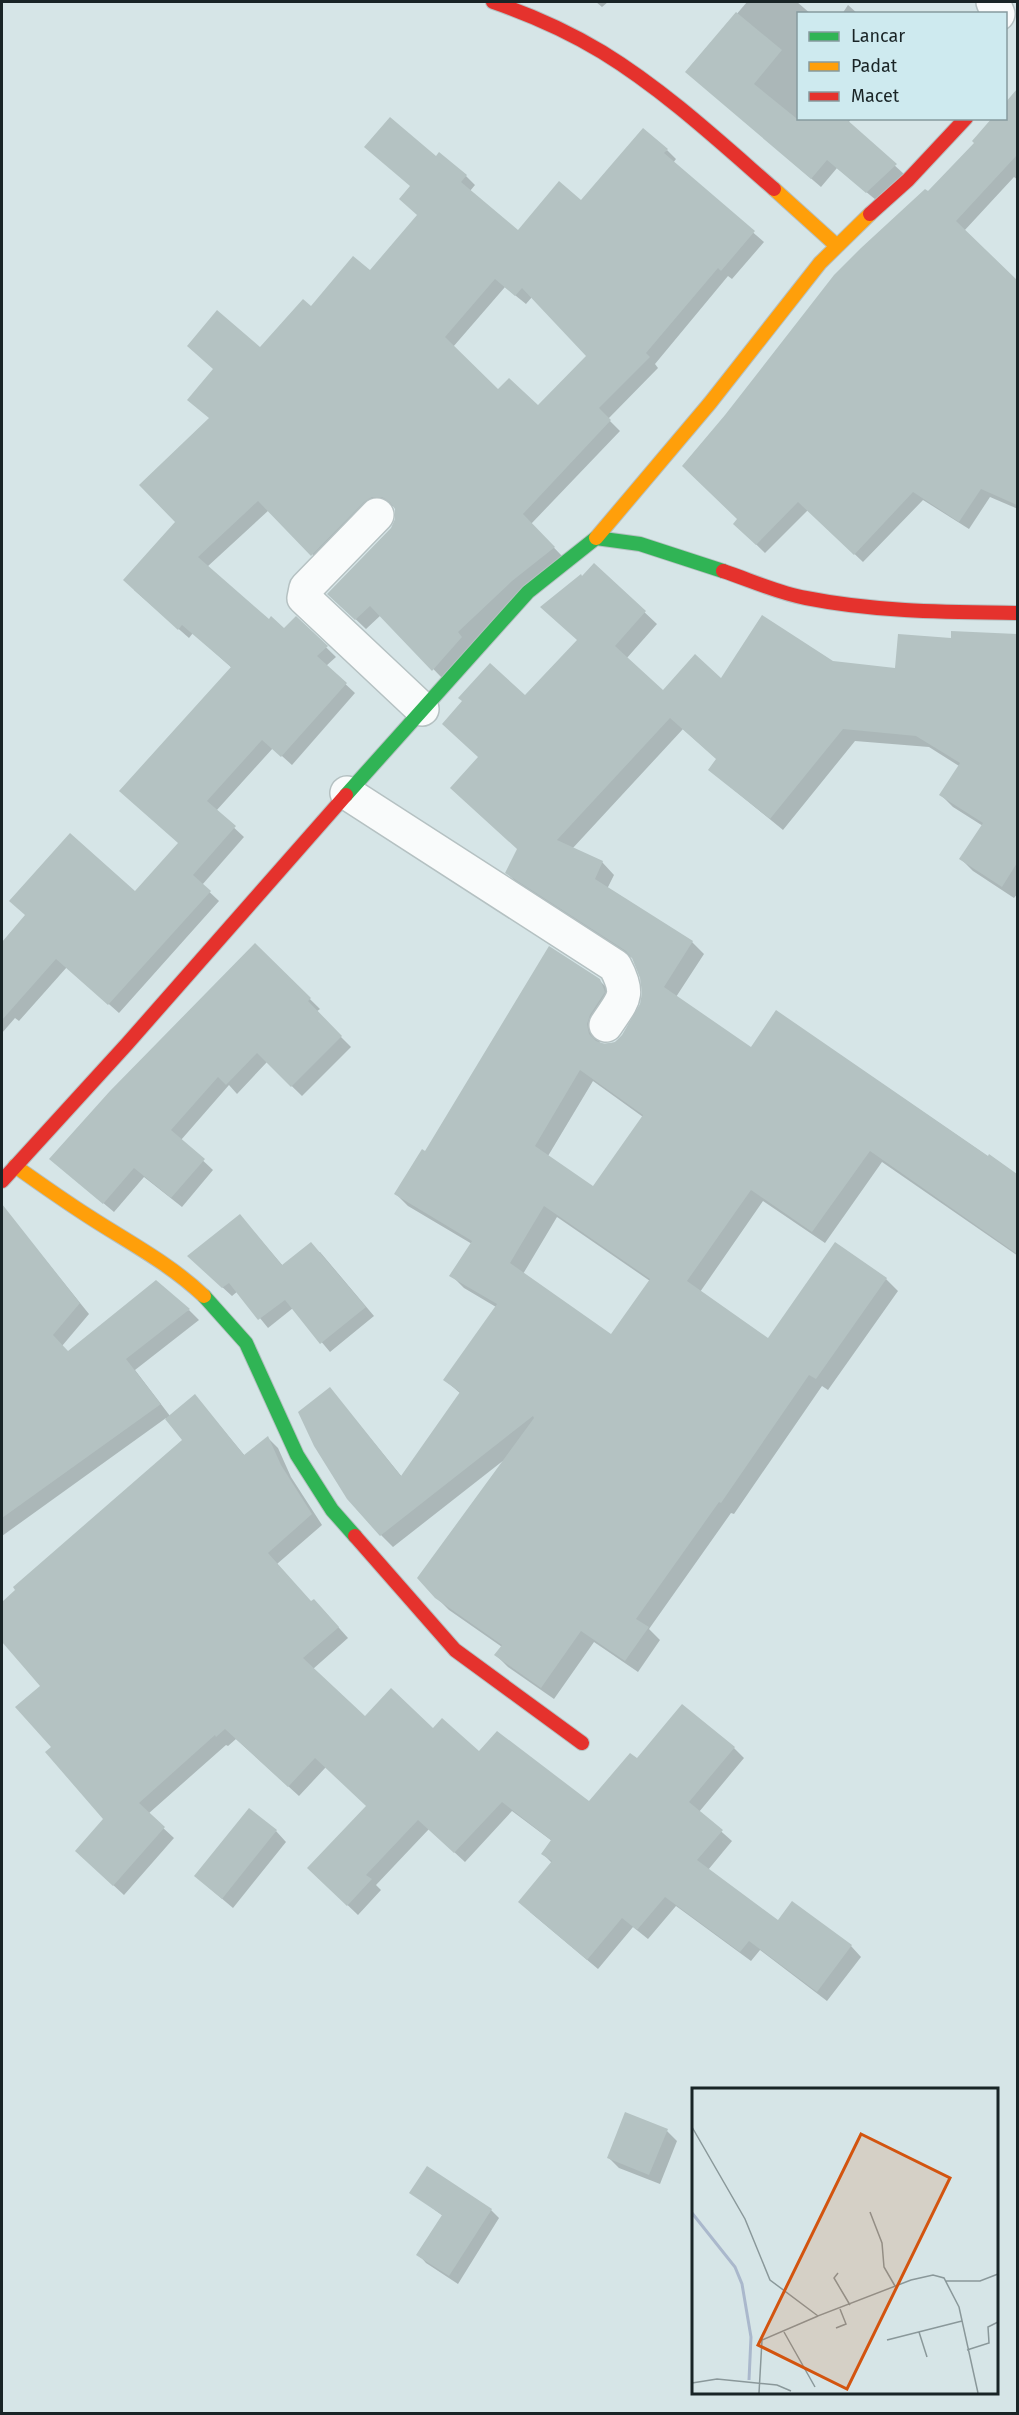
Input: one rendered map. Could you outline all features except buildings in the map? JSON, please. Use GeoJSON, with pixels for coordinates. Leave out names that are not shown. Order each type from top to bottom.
{"type":"FeatureCollection","features":[{"type":"Feature","properties":{"kind":"street"},"geometry":{"type":"LineString","coordinates":[[493,2],[541,19],[626,67],[722,144],[837,246]]}},
{"type":"Feature","properties":{"kind":"street"},"geometry":{"type":"LineString","coordinates":[[2,1181],[127,1044],[347,793],[528,592],[596,538],[710,403],[820,263],[908,180],[964,120]]}},
{"type":"Feature","properties":{"kind":"street"},"geometry":{"type":"LineString","coordinates":[[377,515],[306,588],[304,598],[422,709]]}},
{"type":"Feature","properties":{"kind":"street"},"geometry":{"type":"LineString","coordinates":[[596,538],[640,544],[804,598],[854,606],[945,612],[1017,613]]}},
{"type":"Feature","properties":{"kind":"street"},"geometry":{"type":"LineString","coordinates":[[347,793],[615,966],[625,984],[624,997],[606,1025]]}},
{"type":"Feature","properties":{"kind":"street"},"geometry":{"type":"LineString","coordinates":[[15,1166],[89,1217],[174,1270],[204,1296],[246,1343],[297,1455],[332,1510],[455,1650],[582,1743]]}},
{"type":"Feature","properties":{"kind":"traffic: fast"},"geometry":{"type":"LineString","coordinates":[[346,795],[528,592],[596,538],[640,544],[723,571]]}},
{"type":"Feature","properties":{"kind":"traffic: fast"},"geometry":{"type":"LineString","coordinates":[[204,1296],[246,1343],[297,1455],[332,1510],[355,1536]]}},
{"type":"Feature","properties":{"kind":"traffic: slow"},"geometry":{"type":"LineString","coordinates":[[774,189],[837,246]]}},
{"type":"Feature","properties":{"kind":"traffic: slow"},"geometry":{"type":"LineString","coordinates":[[596,538],[710,403],[820,263],[870,214]]}},
{"type":"Feature","properties":{"kind":"traffic: slow"},"geometry":{"type":"LineString","coordinates":[[15,1166],[162,1263],[204,1296]]}},
{"type":"Feature","properties":{"kind":"traffic: jam"},"geometry":{"type":"LineString","coordinates":[[493,2],[562,30],[625,67],[691,117],[774,189]]}},
{"type":"Feature","properties":{"kind":"traffic: jam"},"geometry":{"type":"LineString","coordinates":[[870,214],[908,180],[964,120]]}},
{"type":"Feature","properties":{"kind":"traffic: jam"},"geometry":{"type":"LineString","coordinates":[[723,571],[785,593],[832,603],[912,610],[1018,613]]}},
{"type":"Feature","properties":{"kind":"traffic: jam"},"geometry":{"type":"LineString","coordinates":[[2,1181],[127,1044],[346,795]]}},
{"type":"Feature","properties":{"kind":"traffic: jam"},"geometry":{"type":"LineString","coordinates":[[355,1536],[455,1650],[582,1743]]}}]}
